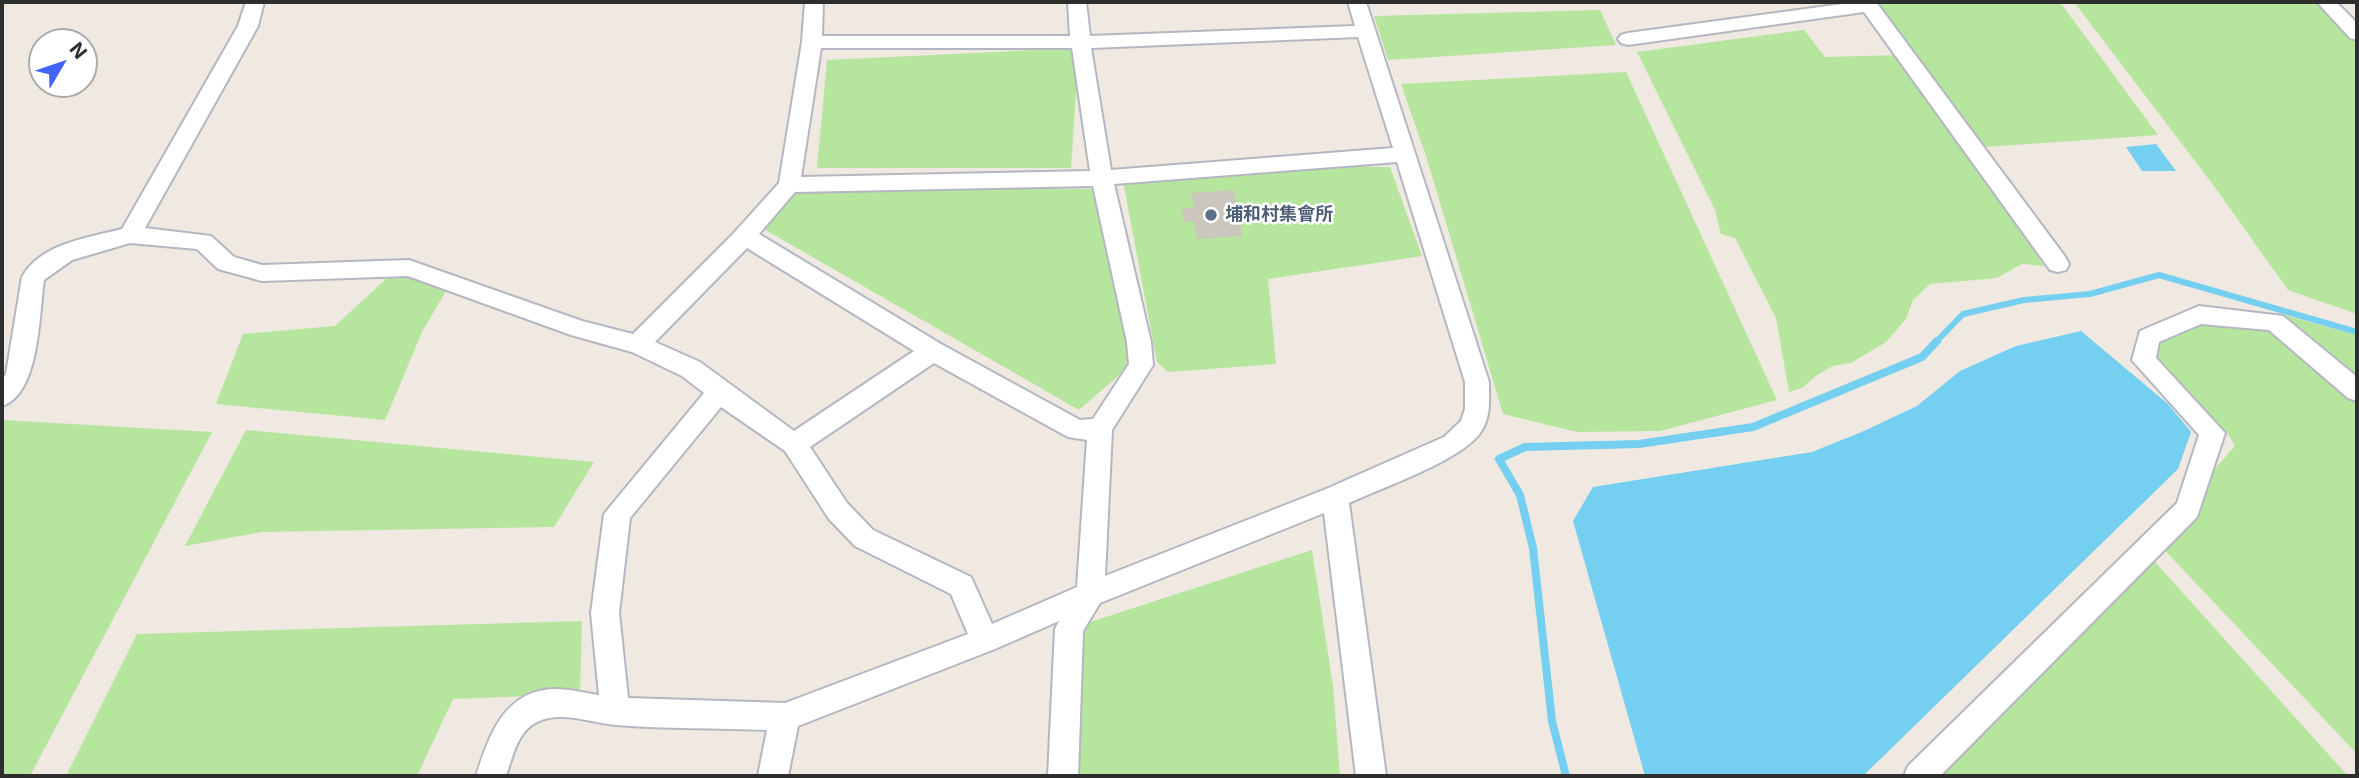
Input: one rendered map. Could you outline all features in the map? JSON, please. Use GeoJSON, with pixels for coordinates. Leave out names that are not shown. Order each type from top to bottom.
{"type":"FeatureCollection","features":[{"type":"Feature","properties":{"kind":"street"},"geometry":{"type":"LineString","coordinates":[[130,235],[248,26],[255,2]]}},
{"type":"Feature","properties":{"kind":"street"},"geometry":{"type":"LineString","coordinates":[[638,344],[745,236],[789,185],[813,42],[814,2]]}},
{"type":"Feature","properties":{"kind":"street"},"geometry":{"type":"LineString","coordinates":[[1063,776],[1069,629],[1090,594],[1100,429],[1141,365],[1139,342],[1101,178],[1080,42],[1077,2]]}},
{"type":"Feature","properties":{"kind":"street"},"geometry":{"type":"LineString","coordinates":[[491,776],[505,736],[516,718],[534,708],[554,703],[615,712],[785,717],[985,640],[1090,594],[1335,497],[1452,444],[1472,426],[1477,409],[1477,382],[1357,2]]}},
{"type":"Feature","properties":{"kind":"street"},"geometry":{"type":"LineString","coordinates":[[2326,2],[2357,34]]}},
{"type":"Feature","properties":{"kind":"street"},"geometry":{"type":"LineString","coordinates":[[1628,39],[1867,4],[2059,264]]}},
{"type":"Feature","properties":{"kind":"street"},"geometry":{"type":"LineString","coordinates":[[813,42],[1080,42],[1366,31]]}},
{"type":"Feature","properties":{"kind":"street"},"geometry":{"type":"LineString","coordinates":[[789,185],[1101,178],[1404,154]]}},
{"type":"Feature","properties":{"kind":"street"},"geometry":{"type":"LineString","coordinates":[[2,396],[18,377],[33,277],[55,257],[130,235],[203,242],[226,263],[262,273],[409,268],[579,329],[638,344],[691,369],[719,392],[794,444],[838,511],[864,538],[961,586],[985,640]]}},
{"type":"Feature","properties":{"kind":"street"},"geometry":{"type":"LineString","coordinates":[[745,236],[933,351],[1077,430],[1100,429]]}},
{"type":"Feature","properties":{"kind":"street"},"geometry":{"type":"LineString","coordinates":[[1919,776],[2189,509],[2212,433],[2144,359],[2148,337],[2199,315],[2275,322],[2357,391]]}},
{"type":"Feature","properties":{"kind":"street"},"geometry":{"type":"LineString","coordinates":[[794,444],[933,351]]}},
{"type":"Feature","properties":{"kind":"street"},"geometry":{"type":"LineString","coordinates":[[615,712],[605,613],[617,514],[719,392]]}},
{"type":"Feature","properties":{"kind":"street"},"geometry":{"type":"LineString","coordinates":[[1335,497],[1371,776]]}},
{"type":"Feature","properties":{"kind":"street"},"geometry":{"type":"LineString","coordinates":[[773,776],[785,717]]}},
{"type":"Feature","properties":{"kind":"green space"},"geometry":{"type":"Polygon","coordinates":[[[1875,2],[2060,2],[2158,135],[1986,147],[1898,41],[1875,2]]]}},
{"type":"Feature","properties":{"kind":"green space"},"geometry":{"type":"Polygon","coordinates":[[[2074,2],[2327,2],[2357,33],[2357,314],[2288,290],[2214,186],[2074,2]]]}},
{"type":"Feature","properties":{"kind":"green space"},"geometry":{"type":"Polygon","coordinates":[[[1600,10],[1616,45],[1388,60],[1374,16],[1600,10]]]}},
{"type":"Feature","properties":{"kind":"green space"},"geometry":{"type":"Polygon","coordinates":[[[1804,30],[1825,57],[1899,55],[2044,266],[2022,264],[1997,278],[1930,284],[1913,300],[1906,319],[1886,342],[1851,363],[1833,366],[1802,388],[1789,392],[1776,318],[1735,238],[1721,234],[1715,210],[1637,52],[1804,30]]]}},
{"type":"Feature","properties":{"kind":"green space"},"geometry":{"type":"Polygon","coordinates":[[[1079,48],[1071,168],[817,168],[827,60],[1079,48]]]}},
{"type":"Feature","properties":{"kind":"green space"},"geometry":{"type":"Polygon","coordinates":[[[1626,72],[1777,400],[1660,431],[1577,432],[1503,414],[1426,156],[1401,84],[1626,72]]]}},
{"type":"Feature","properties":{"kind":"green space"},"geometry":{"type":"Polygon","coordinates":[[[1245,165],[1390,167],[1422,256],[1268,279],[1276,364],[1168,372],[1157,362],[1123,181],[1245,165]]]}},
{"type":"Feature","properties":{"kind":"green space"},"geometry":{"type":"Polygon","coordinates":[[[803,185],[1091,189],[1141,356],[1079,410],[755,224],[803,185]]]}},
{"type":"Feature","properties":{"kind":"green space"},"geometry":{"type":"Polygon","coordinates":[[[401,265],[453,279],[422,332],[385,420],[216,404],[243,334],[335,326],[401,265]]]}},
{"type":"Feature","properties":{"kind":"green space"},"geometry":{"type":"Polygon","coordinates":[[[2277,313],[2357,335],[2357,379],[2277,313]]]}},
{"type":"Feature","properties":{"kind":"green space"},"geometry":{"type":"Polygon","coordinates":[[[2199,315],[2275,322],[2357,391],[2357,754],[2157,542],[2182,506],[2235,446],[2227,432],[2144,360],[2148,337],[2199,315]]]}},
{"type":"Feature","properties":{"kind":"green space"},"geometry":{"type":"Polygon","coordinates":[[[2,420],[212,432],[30,776],[2,776],[2,420]]]}},
{"type":"Feature","properties":{"kind":"green space"},"geometry":{"type":"Polygon","coordinates":[[[246,430],[594,462],[554,527],[262,532],[185,546],[246,430]]]}},
{"type":"Feature","properties":{"kind":"green space"},"geometry":{"type":"Polygon","coordinates":[[[1312,550],[1333,686],[1340,776],[1063,776],[1069,629],[1312,550]]]}},
{"type":"Feature","properties":{"kind":"green space"},"geometry":{"type":"Polygon","coordinates":[[[2146,552],[2348,776],[1919,776],[2146,552]]]}},
{"type":"Feature","properties":{"kind":"green space"},"geometry":{"type":"Polygon","coordinates":[[[582,621],[580,694],[453,699],[417,776],[66,776],[137,634],[582,621]]]}},
{"type":"Feature","properties":{"kind":"water"},"geometry":{"type":"Polygon","coordinates":[[[2156,144],[2176,171],[2142,171],[2126,147],[2156,144]]]}},
{"type":"Feature","properties":{"kind":"water"},"geometry":{"type":"Polygon","coordinates":[[[2081,331],[2168,404],[2191,432],[2178,469],[1863,776],[1645,776],[1573,521],[1593,487],[1812,452],[1917,406],[1960,371],[2016,346],[2081,331]]]}},
{"type":"Feature","properties":{"kind":"building","name":"埔和村集會所"},"geometry":{"type":"Polygon","coordinates":[[[1233,191],[1241,235],[1198,238],[1195,220],[1185,221],[1183,209],[1195,208],[1193,194],[1233,191]]]}},
{"type":"Feature","properties":{"kind":"waterway"},"geometry":{"type":"LineString","coordinates":[[1935,343],[1963,314],[2024,300],[2090,294],[2159,275],[2357,332]]}},
{"type":"Feature","properties":{"kind":"waterway"},"geometry":{"type":"LineString","coordinates":[[1566,776],[1552,721],[1533,548],[1520,495],[1499,459],[1525,447],[1639,444],[1753,427],[1922,357],[1937,341]]}},
{"type":"Feature","properties":{"kind":"place","name":"埔和村集會所"},"geometry":{"type":"Point","coordinates":[1211,215]}}]}
